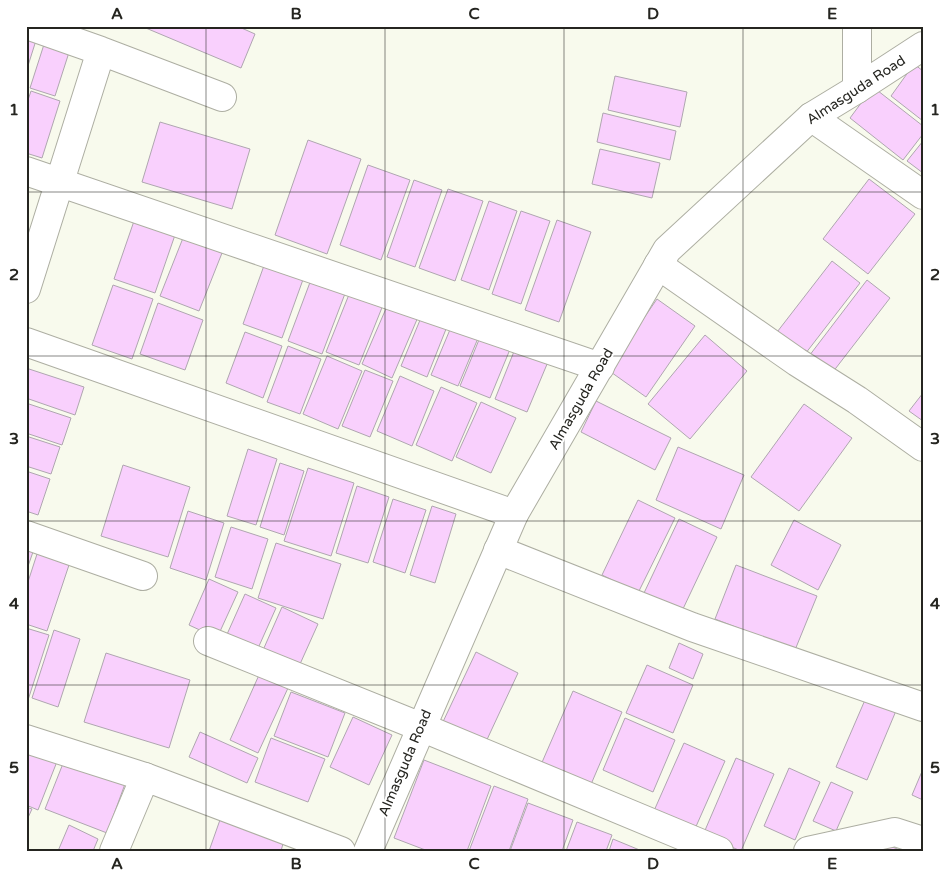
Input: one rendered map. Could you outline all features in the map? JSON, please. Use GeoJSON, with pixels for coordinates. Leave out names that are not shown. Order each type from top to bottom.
{"type":"FeatureCollection","features":[{"type":"Feature","properties":{"kind":"street"},"geometry":{"type":"LineString","coordinates":[[30,26],[222,97]]}},
{"type":"Feature","properties":{"kind":"street"},"geometry":{"type":"LineString","coordinates":[[857,26],[857,90]]}},
{"type":"Feature","properties":{"kind":"street","name":"Almasguda Road"},"geometry":{"type":"LineString","coordinates":[[368,851],[514,514],[667,250],[811,117],[857,90],[923,46]]}},
{"type":"Feature","properties":{"kind":"street"},"geometry":{"type":"LineString","coordinates":[[26,289],[101,51]]}},
{"type":"Feature","properties":{"kind":"street"},"geometry":{"type":"LineString","coordinates":[[811,117],[923,195]]}},
{"type":"Feature","properties":{"kind":"street"},"geometry":{"type":"LineString","coordinates":[[26,171],[600,367]]}},
{"type":"Feature","properties":{"kind":"street"},"geometry":{"type":"LineString","coordinates":[[658,265],[923,447]]}},
{"type":"Feature","properties":{"kind":"street"},"geometry":{"type":"LineString","coordinates":[[26,342],[514,514]]}},
{"type":"Feature","properties":{"kind":"street"},"geometry":{"type":"LineString","coordinates":[[26,535],[143,576]]}},
{"type":"Feature","properties":{"kind":"street"},"geometry":{"type":"LineString","coordinates":[[498,550],[692,627],[923,707]]}},
{"type":"Feature","properties":{"kind":"street"},"geometry":{"type":"LineString","coordinates":[[208,641],[719,851]]}},
{"type":"Feature","properties":{"kind":"street"},"geometry":{"type":"LineString","coordinates":[[26,739],[145,777],[341,851]]}},
{"type":"Feature","properties":{"kind":"street"},"geometry":{"type":"LineString","coordinates":[[114,851],[145,777]]}},
{"type":"Feature","properties":{"kind":"street"},"geometry":{"type":"LineString","coordinates":[[808,851],[895,832],[923,842]]}},
{"type":"Feature","properties":{"kind":"building"},"geometry":{"type":"Polygon","coordinates":[[[141,26],[237,26],[255,34],[241,68],[141,26]]]}},
{"type":"Feature","properties":{"kind":"building"},"geometry":{"type":"Polygon","coordinates":[[[26,30],[38,34],[26,72],[26,30]]]}},
{"type":"Feature","properties":{"kind":"building"},"geometry":{"type":"Polygon","coordinates":[[[47,35],[72,43],[55,96],[30,88],[47,35]]]}},
{"type":"Feature","properties":{"kind":"building"},"geometry":{"type":"Polygon","coordinates":[[[914,64],[923,71],[923,121],[891,96],[914,64]]]}},
{"type":"Feature","properties":{"kind":"building"},"geometry":{"type":"Polygon","coordinates":[[[615,76],[687,92],[680,127],[608,110],[615,76]]]}},
{"type":"Feature","properties":{"kind":"building"},"geometry":{"type":"Polygon","coordinates":[[[873,87],[923,126],[923,134],[903,160],[850,118],[873,87]]]}},
{"type":"Feature","properties":{"kind":"building"},"geometry":{"type":"Polygon","coordinates":[[[31,91],[60,101],[42,158],[26,153],[26,106],[31,91]]]}},
{"type":"Feature","properties":{"kind":"building"},"geometry":{"type":"Polygon","coordinates":[[[603,113],[676,131],[670,160],[597,142],[603,113]]]}},
{"type":"Feature","properties":{"kind":"building"},"geometry":{"type":"Polygon","coordinates":[[[160,122],[250,149],[232,209],[142,182],[160,122]]]}},
{"type":"Feature","properties":{"kind":"building"},"geometry":{"type":"Polygon","coordinates":[[[308,140],[361,159],[327,254],[275,235],[308,140]]]}},
{"type":"Feature","properties":{"kind":"building"},"geometry":{"type":"Polygon","coordinates":[[[923,141],[923,173],[907,161],[923,141]]]}},
{"type":"Feature","properties":{"kind":"building"},"geometry":{"type":"Polygon","coordinates":[[[600,149],[660,163],[652,198],[592,184],[600,149]]]}},
{"type":"Feature","properties":{"kind":"building"},"geometry":{"type":"Polygon","coordinates":[[[368,165],[410,180],[381,260],[340,245],[368,165]]]}},
{"type":"Feature","properties":{"kind":"building"},"geometry":{"type":"Polygon","coordinates":[[[869,179],[915,214],[868,274],[823,239],[869,179]]]}},
{"type":"Feature","properties":{"kind":"building"},"geometry":{"type":"Polygon","coordinates":[[[414,180],[442,190],[415,267],[387,257],[414,180]]]}},
{"type":"Feature","properties":{"kind":"building"},"geometry":{"type":"Polygon","coordinates":[[[448,189],[483,201],[455,281],[419,268],[448,189]]]}},
{"type":"Feature","properties":{"kind":"building"},"geometry":{"type":"Polygon","coordinates":[[[489,201],[517,211],[489,290],[461,280],[489,201]]]}},
{"type":"Feature","properties":{"kind":"building"},"geometry":{"type":"Polygon","coordinates":[[[521,211],[550,221],[521,304],[492,294],[521,211]]]}},
{"type":"Feature","properties":{"kind":"building"},"geometry":{"type":"Polygon","coordinates":[[[557,220],[591,232],[559,322],[525,310],[557,220]]]}},
{"type":"Feature","properties":{"kind":"building"},"geometry":{"type":"Polygon","coordinates":[[[134,221],[175,235],[155,293],[114,279],[134,221]]]}},
{"type":"Feature","properties":{"kind":"building"},"geometry":{"type":"Polygon","coordinates":[[[183,238],[222,253],[199,311],[160,296],[183,238]]]}},
{"type":"Feature","properties":{"kind":"building"},"geometry":{"type":"Polygon","coordinates":[[[266,260],[305,274],[282,338],[243,324],[266,260]]]}},
{"type":"Feature","properties":{"kind":"building"},"geometry":{"type":"Polygon","coordinates":[[[832,261],[860,283],[802,358],[774,336],[832,261]]]}},
{"type":"Feature","properties":{"kind":"building"},"geometry":{"type":"Polygon","coordinates":[[[312,277],[346,291],[322,354],[288,341],[312,277]]]}},
{"type":"Feature","properties":{"kind":"building"},"geometry":{"type":"Polygon","coordinates":[[[867,280],[890,298],[829,377],[806,360],[867,280]]]}},
{"type":"Feature","properties":{"kind":"building"},"geometry":{"type":"Polygon","coordinates":[[[113,285],[153,299],[132,359],[92,345],[113,285]]]}},
{"type":"Feature","properties":{"kind":"building"},"geometry":{"type":"Polygon","coordinates":[[[350,292],[383,305],[359,365],[326,352],[350,292]]]}},
{"type":"Feature","properties":{"kind":"building"},"geometry":{"type":"Polygon","coordinates":[[[391,297],[421,310],[392,378],[362,364],[391,297]]]}},
{"type":"Feature","properties":{"kind":"building"},"geometry":{"type":"Polygon","coordinates":[[[657,299],[695,326],[646,397],[608,370],[657,299]]]}},
{"type":"Feature","properties":{"kind":"building"},"geometry":{"type":"Polygon","coordinates":[[[158,303],[203,320],[185,370],[140,354],[158,303]]]}},
{"type":"Feature","properties":{"kind":"building"},"geometry":{"type":"Polygon","coordinates":[[[425,308],[450,319],[427,377],[401,366],[425,308]]]}},
{"type":"Feature","properties":{"kind":"building"},"geometry":{"type":"Polygon","coordinates":[[[454,320],[481,331],[458,386],[431,375],[454,320]]]}},
{"type":"Feature","properties":{"kind":"building"},"geometry":{"type":"Polygon","coordinates":[[[483,330],[513,342],[490,398],[460,386],[483,330]]]}},
{"type":"Feature","properties":{"kind":"building"},"geometry":{"type":"Polygon","coordinates":[[[245,332],[282,346],[263,398],[226,383],[245,332]]]}},
{"type":"Feature","properties":{"kind":"building"},"geometry":{"type":"Polygon","coordinates":[[[705,335],[747,371],[690,439],[648,404],[705,335]]]}},
{"type":"Feature","properties":{"kind":"building"},"geometry":{"type":"Polygon","coordinates":[[[517,344],[550,357],[527,412],[495,399],[517,344]]]}},
{"type":"Feature","properties":{"kind":"building"},"geometry":{"type":"Polygon","coordinates":[[[288,346],[321,359],[300,414],[267,402],[288,346]]]}},
{"type":"Feature","properties":{"kind":"building"},"geometry":{"type":"Polygon","coordinates":[[[327,356],[362,371],[338,429],[303,414],[327,356]]]}},
{"type":"Feature","properties":{"kind":"building"},"geometry":{"type":"Polygon","coordinates":[[[26,368],[84,387],[75,415],[26,398],[26,368]]]}},
{"type":"Feature","properties":{"kind":"building"},"geometry":{"type":"Polygon","coordinates":[[[365,370],[393,381],[370,437],[342,426],[365,370]]]}},
{"type":"Feature","properties":{"kind":"building"},"geometry":{"type":"Polygon","coordinates":[[[400,376],[434,391],[412,446],[377,431],[400,376]]]}},
{"type":"Feature","properties":{"kind":"building"},"geometry":{"type":"Polygon","coordinates":[[[441,387],[477,403],[452,461],[416,445],[441,387]]]}},
{"type":"Feature","properties":{"kind":"building"},"geometry":{"type":"Polygon","coordinates":[[[923,393],[923,421],[909,411],[923,393]]]}},
{"type":"Feature","properties":{"kind":"building"},"geometry":{"type":"Polygon","coordinates":[[[596,401],[671,438],[655,470],[581,432],[596,401]]]}},
{"type":"Feature","properties":{"kind":"building"},"geometry":{"type":"Polygon","coordinates":[[[481,402],[516,418],[491,473],[456,457],[481,402]]]}},
{"type":"Feature","properties":{"kind":"building"},"geometry":{"type":"Polygon","coordinates":[[[26,403],[71,418],[62,445],[26,433],[26,403]]]}},
{"type":"Feature","properties":{"kind":"building"},"geometry":{"type":"Polygon","coordinates":[[[804,404],[852,438],[799,511],[751,477],[804,404]]]}},
{"type":"Feature","properties":{"kind":"building"},"geometry":{"type":"Polygon","coordinates":[[[26,436],[60,447],[51,474],[26,466],[26,436]]]}},
{"type":"Feature","properties":{"kind":"building"},"geometry":{"type":"Polygon","coordinates":[[[678,447],[744,475],[721,529],[656,500],[678,447]]]}},
{"type":"Feature","properties":{"kind":"building"},"geometry":{"type":"Polygon","coordinates":[[[248,449],[277,459],[256,525],[227,516],[248,449]]]}},
{"type":"Feature","properties":{"kind":"building"},"geometry":{"type":"Polygon","coordinates":[[[280,463],[304,471],[284,535],[260,527],[280,463]]]}},
{"type":"Feature","properties":{"kind":"building"},"geometry":{"type":"Polygon","coordinates":[[[123,465],[190,487],[168,557],[101,536],[123,465]]]}},
{"type":"Feature","properties":{"kind":"building"},"geometry":{"type":"Polygon","coordinates":[[[308,468],[354,483],[331,556],[284,541],[308,468]]]}},
{"type":"Feature","properties":{"kind":"building"},"geometry":{"type":"Polygon","coordinates":[[[26,471],[50,479],[38,515],[26,511],[26,471]]]}},
{"type":"Feature","properties":{"kind":"building"},"geometry":{"type":"Polygon","coordinates":[[[357,486],[389,497],[368,563],[336,553],[357,486]]]}},
{"type":"Feature","properties":{"kind":"building"},"geometry":{"type":"Polygon","coordinates":[[[393,499],[426,510],[405,573],[373,562],[393,499]]]}},
{"type":"Feature","properties":{"kind":"building"},"geometry":{"type":"Polygon","coordinates":[[[638,500],[675,518],[638,593],[602,575],[638,500]]]}},
{"type":"Feature","properties":{"kind":"building"},"geometry":{"type":"Polygon","coordinates":[[[432,506],[456,514],[435,583],[410,575],[432,506]]]}},
{"type":"Feature","properties":{"kind":"building"},"geometry":{"type":"Polygon","coordinates":[[[188,511],[224,523],[206,580],[170,568],[188,511]]]}},
{"type":"Feature","properties":{"kind":"building"},"geometry":{"type":"Polygon","coordinates":[[[679,519],[717,537],[682,611],[644,593],[679,519]]]}},
{"type":"Feature","properties":{"kind":"building"},"geometry":{"type":"Polygon","coordinates":[[[794,520],[841,545],[818,590],[771,565],[794,520]]]}},
{"type":"Feature","properties":{"kind":"building"},"geometry":{"type":"Polygon","coordinates":[[[231,527],[268,539],[252,589],[215,577],[231,527]]]}},
{"type":"Feature","properties":{"kind":"building"},"geometry":{"type":"Polygon","coordinates":[[[276,543],[341,564],[323,619],[258,598],[276,543]]]}},
{"type":"Feature","properties":{"kind":"building"},"geometry":{"type":"Polygon","coordinates":[[[26,546],[34,549],[26,572],[26,546]]]}},
{"type":"Feature","properties":{"kind":"building"},"geometry":{"type":"Polygon","coordinates":[[[38,551],[70,562],[47,631],[26,624],[26,588],[38,551]]]}},
{"type":"Feature","properties":{"kind":"building"},"geometry":{"type":"Polygon","coordinates":[[[736,565],[817,596],[795,650],[715,619],[736,565]]]}},
{"type":"Feature","properties":{"kind":"building"},"geometry":{"type":"Polygon","coordinates":[[[209,579],[238,592],[217,638],[189,625],[209,579]]]}},
{"type":"Feature","properties":{"kind":"building"},"geometry":{"type":"Polygon","coordinates":[[[245,594],[276,608],[255,655],[224,641],[245,594]]]}},
{"type":"Feature","properties":{"kind":"building"},"geometry":{"type":"Polygon","coordinates":[[[282,607],[318,624],[296,673],[260,657],[282,607]]]}},
{"type":"Feature","properties":{"kind":"building"},"geometry":{"type":"Polygon","coordinates":[[[26,628],[49,635],[28,700],[26,700],[26,628]]]}},
{"type":"Feature","properties":{"kind":"building"},"geometry":{"type":"Polygon","coordinates":[[[54,630],[80,639],[58,707],[32,698],[54,630]]]}},
{"type":"Feature","properties":{"kind":"building"},"geometry":{"type":"Polygon","coordinates":[[[679,643],[703,654],[693,679],[669,668],[679,643]]]}},
{"type":"Feature","properties":{"kind":"building"},"geometry":{"type":"Polygon","coordinates":[[[476,652],[518,673],[484,746],[441,726],[476,652]]]}},
{"type":"Feature","properties":{"kind":"building"},"geometry":{"type":"Polygon","coordinates":[[[106,653],[190,680],[169,748],[84,722],[106,653]]]}},
{"type":"Feature","properties":{"kind":"building"},"geometry":{"type":"Polygon","coordinates":[[[647,665],[693,685],[673,733],[626,713],[647,665]]]}},
{"type":"Feature","properties":{"kind":"building"},"geometry":{"type":"Polygon","coordinates":[[[259,675],[288,688],[258,753],[230,740],[259,675]]]}},
{"type":"Feature","properties":{"kind":"building"},"geometry":{"type":"Polygon","coordinates":[[[573,691],[622,712],[589,789],[540,767],[573,691]]]}},
{"type":"Feature","properties":{"kind":"building"},"geometry":{"type":"Polygon","coordinates":[[[291,692],[345,713],[328,757],[274,736],[291,692]]]}},
{"type":"Feature","properties":{"kind":"building"},"geometry":{"type":"Polygon","coordinates":[[[868,693],[898,706],[867,780],[836,767],[868,693]]]}},
{"type":"Feature","properties":{"kind":"building"},"geometry":{"type":"Polygon","coordinates":[[[353,717],[392,735],[369,785],[330,767],[353,717]]]}},
{"type":"Feature","properties":{"kind":"building"},"geometry":{"type":"Polygon","coordinates":[[[625,718],[675,740],[653,792],[603,770],[625,718]]]}},
{"type":"Feature","properties":{"kind":"building"},"geometry":{"type":"Polygon","coordinates":[[[200,732],[258,758],[247,783],[189,757],[200,732]]]}},
{"type":"Feature","properties":{"kind":"building"},"geometry":{"type":"Polygon","coordinates":[[[271,738],[325,759],[308,802],[255,782],[271,738]]]}},
{"type":"Feature","properties":{"kind":"building"},"geometry":{"type":"Polygon","coordinates":[[[684,743],[725,761],[694,831],[653,813],[684,743]]]}},
{"type":"Feature","properties":{"kind":"building"},"geometry":{"type":"Polygon","coordinates":[[[26,746],[58,759],[38,810],[26,805],[26,746]]]}},
{"type":"Feature","properties":{"kind":"building"},"geometry":{"type":"Polygon","coordinates":[[[736,758],[774,774],[741,851],[703,835],[736,758]]]}},
{"type":"Feature","properties":{"kind":"building"},"geometry":{"type":"Polygon","coordinates":[[[424,760],[491,786],[467,851],[428,851],[394,838],[424,760]]]}},
{"type":"Feature","properties":{"kind":"building"},"geometry":{"type":"Polygon","coordinates":[[[64,761],[125,784],[107,833],[45,809],[64,761]]]}},
{"type":"Feature","properties":{"kind":"building"},"geometry":{"type":"Polygon","coordinates":[[[789,768],[820,782],[795,840],[764,826],[789,768]]]}},
{"type":"Feature","properties":{"kind":"building"},"geometry":{"type":"Polygon","coordinates":[[[923,769],[923,800],[912,795],[923,769]]]}},
{"type":"Feature","properties":{"kind":"building"},"geometry":{"type":"Polygon","coordinates":[[[831,782],[853,792],[836,831],[813,821],[831,782]]]}},
{"type":"Feature","properties":{"kind":"building"},"geometry":{"type":"Polygon","coordinates":[[[494,786],[528,799],[509,851],[469,851],[494,786]]]}},
{"type":"Feature","properties":{"kind":"building"},"geometry":{"type":"Polygon","coordinates":[[[528,803],[573,820],[562,851],[510,851],[528,803]]]}},
{"type":"Feature","properties":{"kind":"building"},"geometry":{"type":"Polygon","coordinates":[[[26,807],[32,809],[26,822],[26,807]]]}},
{"type":"Feature","properties":{"kind":"building"},"geometry":{"type":"Polygon","coordinates":[[[221,817],[284,840],[281,851],[209,851],[221,817]]]}},
{"type":"Feature","properties":{"kind":"building"},"geometry":{"type":"Polygon","coordinates":[[[577,822],[612,835],[606,851],[566,851],[577,822]]]}},
{"type":"Feature","properties":{"kind":"building"},"geometry":{"type":"Polygon","coordinates":[[[69,825],[98,839],[93,851],[58,851],[69,825]]]}},
{"type":"Feature","properties":{"kind":"building"},"geometry":{"type":"Polygon","coordinates":[[[613,839],[642,851],[609,851],[613,839]]]}},
{"type":"Feature","properties":{"kind":"building"},"geometry":{"type":"Polygon","coordinates":[[[883,843],[902,851],[880,851],[883,843]]]}}]}
